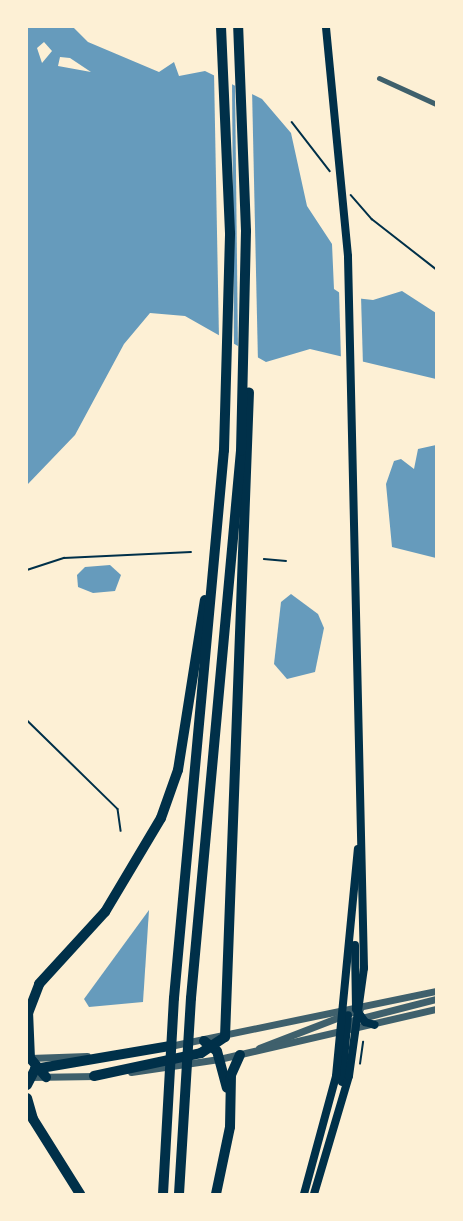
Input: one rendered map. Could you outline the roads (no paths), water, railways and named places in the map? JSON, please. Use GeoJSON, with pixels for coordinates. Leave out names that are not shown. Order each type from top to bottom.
{"type":"FeatureCollection","features":[{"type":"Feature","properties":{"kind":"highway"},"geometry":{"type":"LineString","coordinates":[[163,1194],[174,998],[224,450],[230,233],[221,27]]}},
{"type":"Feature","properties":{"kind":"highway"},"geometry":{"type":"LineString","coordinates":[[94,1076],[201,1058],[225,1036],[245,452],[246,317],[238,27]]}},
{"type":"Feature","properties":{"kind":"highway"},"geometry":{"type":"LineString","coordinates":[[179,1194],[191,998],[245,452]]}},
{"type":"Feature","properties":{"kind":"highway"},"geometry":{"type":"LineString","coordinates":[[27,1085],[30,1074],[28,1013],[39,984],[105,912],[136,867],[161,818],[188,720],[221,487]]}},
{"type":"Feature","properties":{"kind":"highway"},"geometry":{"type":"LineString","coordinates":[[203,1041],[215,1047],[230,1103]]}},
{"type":"Feature","properties":{"kind":"highway"},"geometry":{"type":"LineString","coordinates":[[30,1074],[169,1046]]}},
{"type":"Feature","properties":{"kind":"highway"},"geometry":{"type":"LineString","coordinates":[[216,1194],[230,1103],[231,1075],[240,1055]]}},
{"type":"Feature","properties":{"kind":"highway"},"geometry":{"type":"LineString","coordinates":[[30,1074],[46,1077]]}},
{"type":"Feature","properties":{"kind":"highway"},"geometry":{"type":"LineString","coordinates":[[27,1098],[33,1119],[80,1194]]}},
{"type":"Feature","properties":{"kind":"main road"},"geometry":{"type":"LineString","coordinates":[[326,27],[348,256],[360,822],[352,1018],[329,1141]]}},
{"type":"Feature","properties":{"kind":"main road"},"geometry":{"type":"LineString","coordinates":[[304,1194],[352,1018],[352,899],[360,822]]}},
{"type":"Feature","properties":{"kind":"main road"},"geometry":{"type":"LineString","coordinates":[[352,1018],[375,1025]]}},
{"type":"Feature","properties":{"kind":"main road"},"geometry":{"type":"LineString","coordinates":[[314,1194],[359,1029],[352,1018]]}},
{"type":"Feature","properties":{"kind":"street"},"geometry":{"type":"LineString","coordinates":[[379,78],[436,104]]}},
{"type":"Feature","properties":{"kind":"street"},"geometry":{"type":"LineString","coordinates":[[201,1058],[219,1059],[240,1055],[436,991]]}},
{"type":"Feature","properties":{"kind":"street"},"geometry":{"type":"LineString","coordinates":[[169,1046],[352,1018],[436,999]]}},
{"type":"Feature","properties":{"kind":"street"},"geometry":{"type":"LineString","coordinates":[[359,1029],[436,1009]]}},
{"type":"Feature","properties":{"kind":"street"},"geometry":{"type":"LineString","coordinates":[[240,1055],[352,1018]]}},
{"type":"Feature","properties":{"kind":"street"},"geometry":{"type":"LineString","coordinates":[[28,1058],[137,1053]]}},
{"type":"Feature","properties":{"kind":"street"},"geometry":{"type":"LineString","coordinates":[[46,1077],[94,1076]]}},
{"type":"Feature","properties":{"kind":"water"},"geometry":{"type":"Polygon","coordinates":[[[27,27],[73,27],[88,42],[159,72],[174,62],[179,76],[205,71],[262,99],[291,133],[307,206],[332,244],[334,289],[346,297],[373,300],[402,291],[436,313],[436,379],[310,349],[266,362],[185,316],[150,313],[124,344],[75,435],[27,485],[27,27]],[[44,42],[37,48],[42,63],[52,51],[44,42]],[[60,57],[58,66],[91,72],[70,58],[60,57]]]}},
{"type":"Feature","properties":{"kind":"water"},"geometry":{"type":"Polygon","coordinates":[[[436,445],[436,558],[392,547],[386,484],[394,461],[401,459],[414,469],[418,449],[436,445]]]}},
{"type":"Feature","properties":{"kind":"water"},"geometry":{"type":"Polygon","coordinates":[[[110,565],[121,575],[115,591],[93,593],[78,587],[77,575],[85,567],[110,565]]]}},
{"type":"Feature","properties":{"kind":"water"},"geometry":{"type":"Polygon","coordinates":[[[291,594],[318,614],[324,628],[315,672],[287,679],[274,664],[281,602],[291,594]]]}},
{"type":"Feature","properties":{"kind":"water"},"geometry":{"type":"Polygon","coordinates":[[[149,910],[143,1002],[89,1007],[84,999],[149,910]]]}}]}
